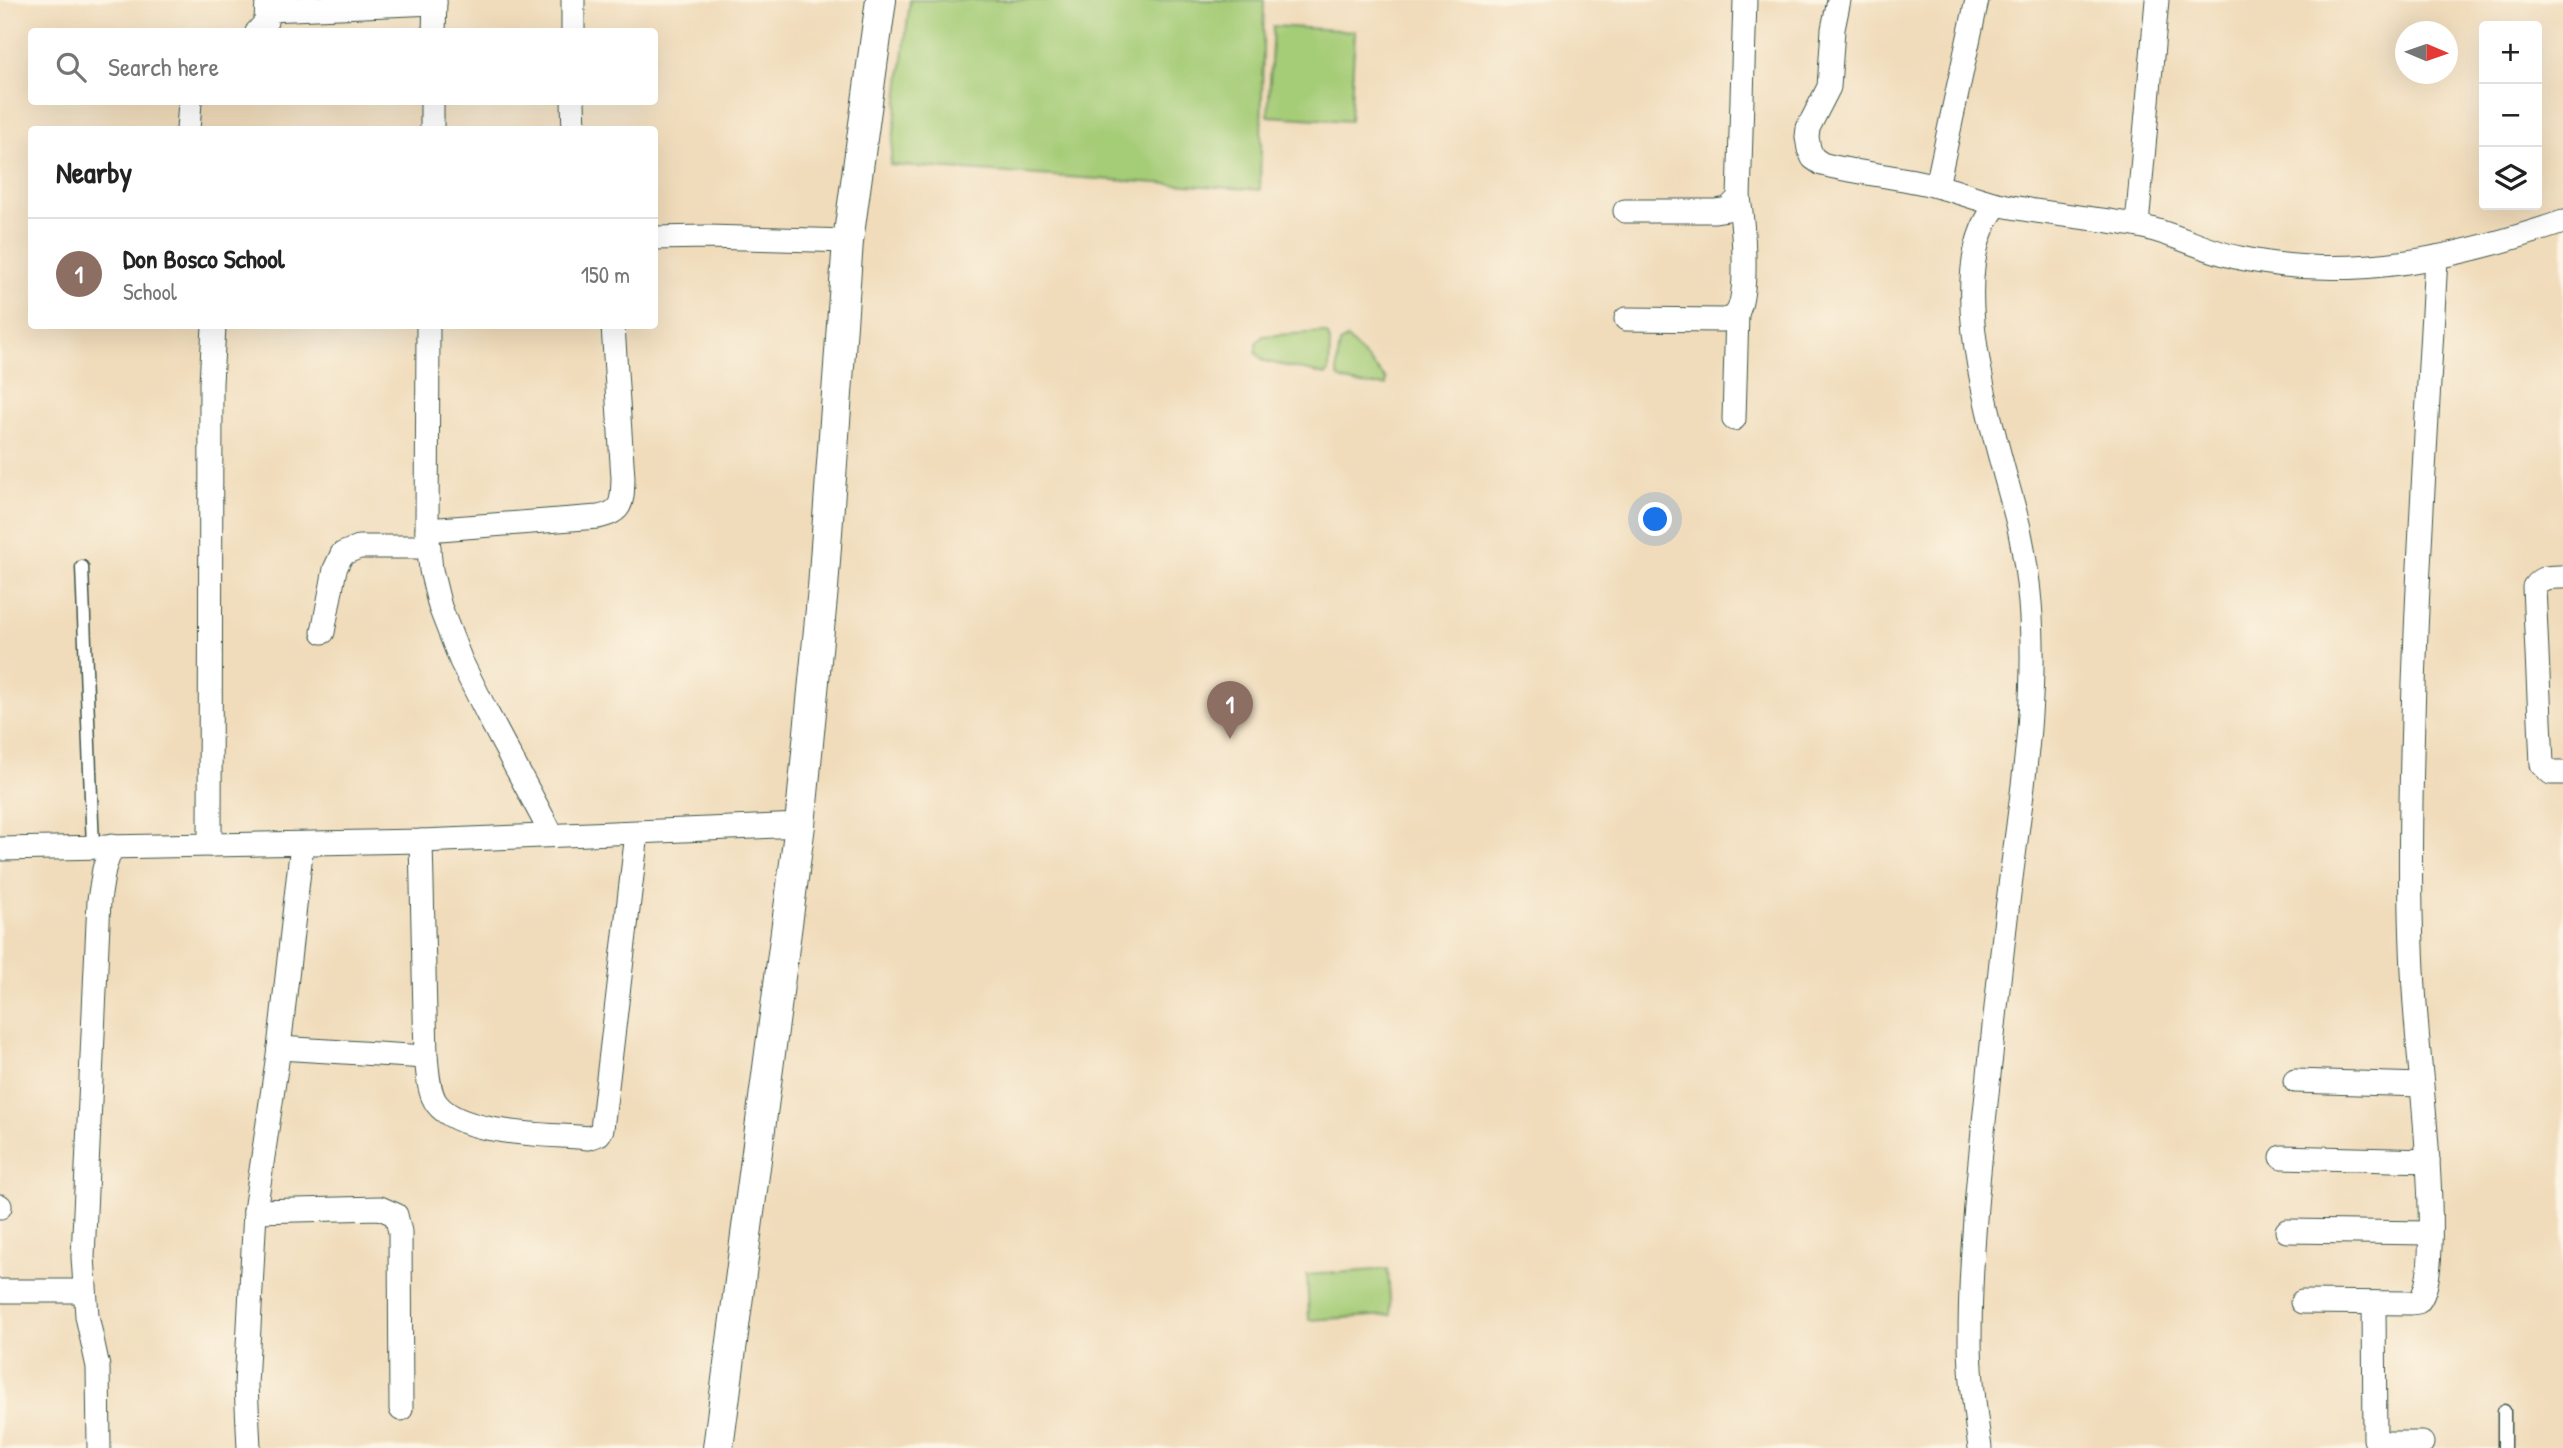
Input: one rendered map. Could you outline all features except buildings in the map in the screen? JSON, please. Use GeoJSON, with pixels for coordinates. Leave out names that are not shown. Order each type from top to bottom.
{"type":"FeatureCollection","features":[{"type":"Feature","properties":{"kind":"street"},"geometry":{"type":"LineString","coordinates":[[573,0],[573,28]]}},
{"type":"Feature","properties":{"kind":"street"},"geometry":{"type":"LineString","coordinates":[[718,1448],[800,825],[823,588],[848,241],[881,0]]}},
{"type":"Feature","properties":{"kind":"street"},"geometry":{"type":"LineString","coordinates":[[1734,419],[1737,313],[1743,282],[1744,243],[1739,198],[1745,0]]}},
{"type":"Feature","properties":{"kind":"street"},"geometry":{"type":"LineString","coordinates":[[1839,0],[1833,29],[1829,87],[1826,98],[1808,128],[1809,149],[1813,158],[1822,164],[1937,186],[1998,204],[2137,225],[2237,258],[2316,269],[2374,268],[2421,262],[2503,242],[2563,222]]}},
{"type":"Feature","properties":{"kind":"street"},"geometry":{"type":"LineString","coordinates":[[1937,186],[1977,0]]}},
{"type":"Feature","properties":{"kind":"street"},"geometry":{"type":"LineString","coordinates":[[2137,225],[2157,0]]}},
{"type":"Feature","properties":{"kind":"street"},"geometry":{"type":"LineString","coordinates":[[261,28],[266,22],[268,5],[435,1],[434,28]]}},
{"type":"Feature","properties":{"kind":"street"},"geometry":{"type":"LineString","coordinates":[[188,126],[190,105]]}},
{"type":"Feature","properties":{"kind":"street"},"geometry":{"type":"LineString","coordinates":[[432,105],[432,126]]}},
{"type":"Feature","properties":{"kind":"street"},"geometry":{"type":"LineString","coordinates":[[573,105],[574,126]]}},
{"type":"Feature","properties":{"kind":"street"},"geometry":{"type":"LineString","coordinates":[[1625,211],[1715,211],[1728,209],[1739,198]]}},
{"type":"Feature","properties":{"kind":"street"},"geometry":{"type":"LineString","coordinates":[[1980,1448],[1970,1343],[1980,1164],[2003,944],[2032,710],[2034,653],[2030,598],[2019,529],[1993,440],[1974,338],[1972,276],[1975,248],[1980,230],[1998,204]]}},
{"type":"Feature","properties":{"kind":"street"},"geometry":{"type":"LineString","coordinates":[[658,238],[848,241]]}},
{"type":"Feature","properties":{"kind":"street"},"geometry":{"type":"LineString","coordinates":[[2302,1302],[2411,1303],[2418,1302],[2426,1290],[2429,1233],[2428,1161],[2412,976],[2411,790],[2436,257]]}},
{"type":"Feature","properties":{"kind":"street"},"geometry":{"type":"LineString","coordinates":[[1626,319],[1723,320],[1731,319],[1737,313]]}},
{"type":"Feature","properties":{"kind":"street"},"geometry":{"type":"LineString","coordinates":[[214,329],[211,384],[215,845]]}},
{"type":"Feature","properties":{"kind":"street"},"geometry":{"type":"LineString","coordinates":[[428,329],[428,539],[440,607],[461,661],[552,835]]}},
{"type":"Feature","properties":{"kind":"street"},"geometry":{"type":"LineString","coordinates":[[323,632],[335,569],[342,554],[359,547],[598,517],[613,513],[619,507],[623,478],[613,329]]}},
{"type":"Feature","properties":{"kind":"street"},"geometry":{"type":"LineString","coordinates":[[2563,578],[2538,580],[2534,587],[2542,764],[2551,773],[2563,773]]}},
{"type":"Feature","properties":{"kind":"street"},"geometry":{"type":"LineString","coordinates":[[215,845],[225,734]]}},
{"type":"Feature","properties":{"kind":"street"},"geometry":{"type":"LineString","coordinates":[[0,849],[421,841],[800,825]]}},
{"type":"Feature","properties":{"kind":"street"},"geometry":{"type":"LineString","coordinates":[[421,841],[426,1057],[430,1087],[436,1102],[450,1116],[463,1122],[500,1129],[588,1138],[599,1134],[602,1129],[637,833]]}},
{"type":"Feature","properties":{"kind":"street"},"geometry":{"type":"LineString","coordinates":[[249,1448],[246,1385],[255,1211],[279,1048],[302,844]]}},
{"type":"Feature","properties":{"kind":"street"},"geometry":{"type":"LineString","coordinates":[[99,1448],[99,1367],[84,1291],[83,1257],[99,900],[104,869],[102,846]]}},
{"type":"Feature","properties":{"kind":"street"},"geometry":{"type":"LineString","coordinates":[[279,1048],[426,1057]]}},
{"type":"Feature","properties":{"kind":"street"},"geometry":{"type":"LineString","coordinates":[[2294,1081],[2421,1085]]}},
{"type":"Feature","properties":{"kind":"street"},"geometry":{"type":"LineString","coordinates":[[2281,1157],[2428,1161]]}},
{"type":"Feature","properties":{"kind":"street"},"geometry":{"type":"LineString","coordinates":[[255,1211],[380,1208],[396,1215],[400,1232],[401,1409]]}},
{"type":"Feature","properties":{"kind":"street"},"geometry":{"type":"LineString","coordinates":[[2287,1231],[2429,1233]]}},
{"type":"Feature","properties":{"kind":"street"},"geometry":{"type":"LineString","coordinates":[[0,1291],[84,1291]]}},
{"type":"Feature","properties":{"kind":"street"},"geometry":{"type":"LineString","coordinates":[[2374,1303],[2375,1438],[2386,1443],[2422,1443]]}},
{"type":"Feature","properties":{"kind":"lane"},"geometry":{"type":"LineString","coordinates":[[82,567],[102,846]]}},
{"type":"Feature","properties":{"kind":"lane"},"geometry":{"type":"LineString","coordinates":[[2504,1411],[2504,1448]]}},
{"type":"Feature","properties":{"kind":"green space"},"geometry":{"type":"Polygon","coordinates":[[[910,0],[1264,0],[1260,190],[890,165],[910,0]]]}},
{"type":"Feature","properties":{"kind":"green space"},"geometry":{"type":"Polygon","coordinates":[[[1273,26],[1355,31],[1350,121],[1268,116],[1273,26]]]}},
{"type":"Feature","properties":{"kind":"green space"},"geometry":{"type":"Polygon","coordinates":[[[1322,332],[1328,335],[1330,342],[1329,372],[1326,375],[1264,361],[1256,353],[1256,343],[1263,336],[1322,332]]]}},
{"type":"Feature","properties":{"kind":"green space"},"geometry":{"type":"Polygon","coordinates":[[[1347,338],[1386,379],[1386,385],[1353,383],[1338,376],[1340,343],[1347,338]]]}},
{"type":"Feature","properties":{"kind":"green space"},"geometry":{"type":"Polygon","coordinates":[[[1388,1269],[1391,1315],[1309,1320],[1307,1275],[1388,1269]]]}},
{"type":"Feature","properties":{"kind":"place","name":"Don Bosco School"},"geometry":{"type":"Point","coordinates":[1230,739]}}]}
